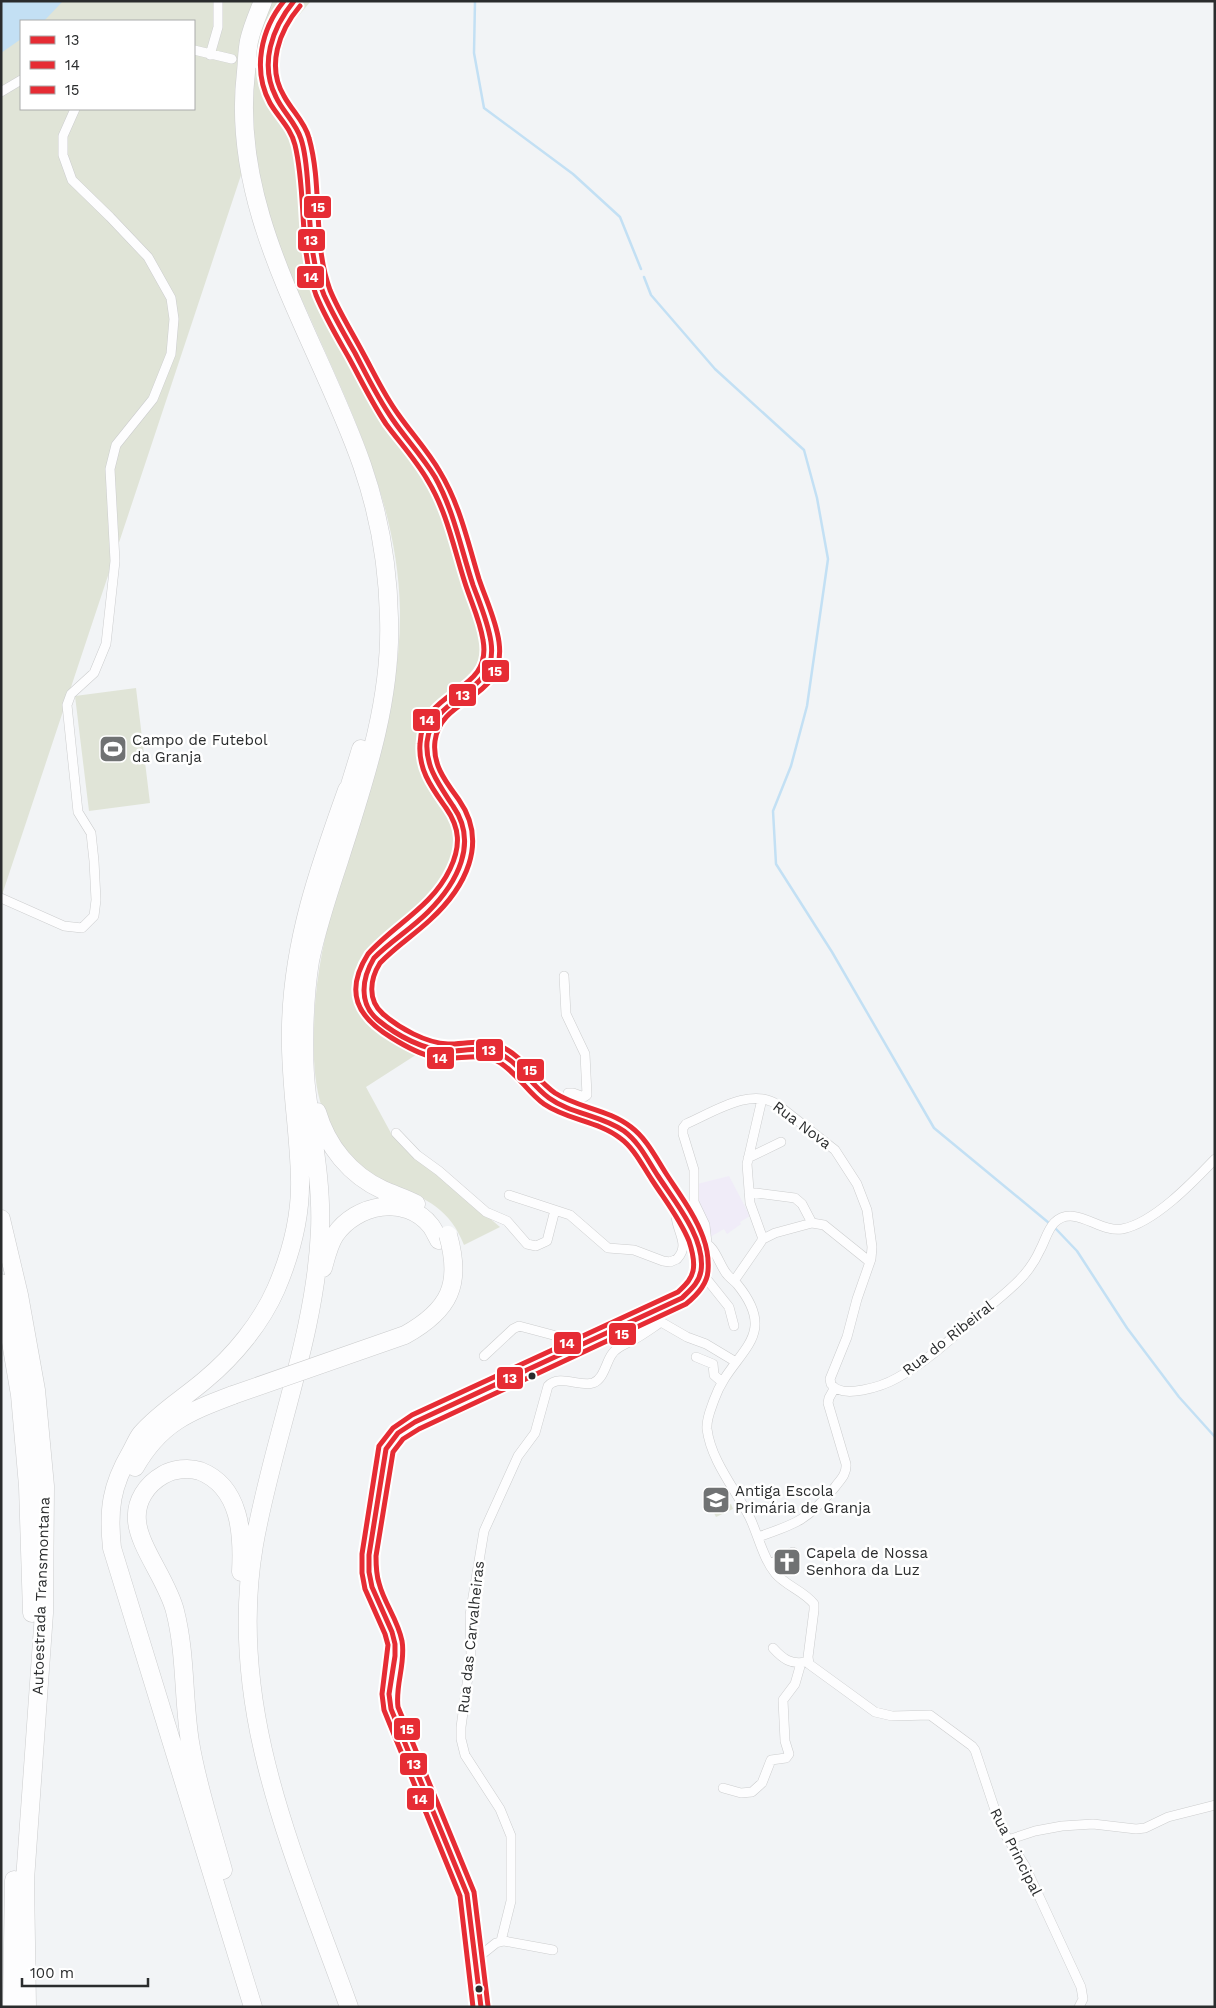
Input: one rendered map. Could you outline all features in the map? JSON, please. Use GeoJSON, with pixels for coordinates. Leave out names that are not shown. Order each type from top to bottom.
{"type":"FeatureCollection","features":[{"type":"Feature","properties":{"kind":"highway"},"geometry":{"type":"LineString","coordinates":[[255,1],[242,39],[235,100],[237,148],[247,200],[268,262],[326,394],[356,470],[375,540],[382,620],[379,688],[316,899],[302,963],[297,1005],[296,1047],[311,1190],[313,1241],[307,1288],[268,1445],[253,1520],[246,1572],[244,1618],[245,1663],[251,1717],[272,1808],[341,2007]]}},
{"type":"Feature","properties":{"kind":"highway"},"geometry":{"type":"LineString","coordinates":[[263,1],[249,41],[242,100],[245,147],[254,198],[275,259],[333,391],[363,468],[382,539],[390,619],[386,688],[366,775],[322,914],[310,963],[305,1045],[306,1089],[319,1181],[320,1227],[318,1259],[306,1326],[261,1506],[253,1552],[248,1601],[249,1660],[254,1708],[263,1758],[277,1806],[350,2007]]}},
{"type":"Feature","properties":{"kind":"highway"},"geometry":{"type":"LineString","coordinates":[[265,2007],[237,1935],[112,1548],[109,1524],[111,1499],[119,1473],[140,1435],[228,1359],[252,1330],[275,1291],[295,1237],[300,1180],[291,1051],[295,968],[311,896],[361,751]]}},
{"type":"Feature","properties":{"kind":"highway"},"geometry":{"type":"LineString","coordinates":[[135,1446],[162,1420],[184,1406],[405,1335],[422,1326],[441,1307],[451,1290],[455,1268],[435,1216],[420,1206],[383,1190],[361,1177],[346,1165],[332,1146],[317,1114],[305,1045]]}},
{"type":"Feature","properties":{"kind":"highway"},"geometry":{"type":"LineString","coordinates":[[275,1451],[310,1329],[326,1257],[335,1235],[354,1217],[369,1209],[382,1206],[396,1206],[416,1214],[444,1237]]}},
{"type":"Feature","properties":{"kind":"highway","name":"Autoestrada Transmontana"},"geometry":{"type":"LineString","coordinates":[[1,1219],[19,1295],[36,1390],[45,1486],[44,1613],[25,1880],[24,2005]]}},
{"type":"Feature","properties":{"kind":"highway","name":"Autoestrada Transmontana"},"geometry":{"type":"LineString","coordinates":[[1,1283],[20,1395],[28,1486],[32,1613],[14,1870],[24,2005]]}},
{"type":"Feature","properties":{"kind":"highway"},"geometry":{"type":"LineString","coordinates":[[207,1814],[200,1802],[187,1764],[123,1548],[120,1523],[129,1476],[143,1452],[165,1428],[188,1413],[235,1389]]}},
{"type":"Feature","properties":{"kind":"highway"},"geometry":{"type":"LineString","coordinates":[[253,2007],[237,1935],[196,1777],[186,1712],[184,1660],[174,1608],[161,1575],[141,1536],[137,1521],[138,1507],[143,1492],[155,1479],[168,1472],[182,1469],[196,1470],[208,1474],[217,1481],[231,1498],[239,1520],[242,1563],[240,1607],[241,1659],[246,1708],[265,1796],[280,1842],[294,1874]]}},
{"type":"Feature","properties":{"kind":"highway"},"geometry":{"type":"LineString","coordinates":[[1,1975],[4,1954],[6,1892],[14,1870]]}},
{"type":"Feature","properties":{"kind":"main road"},"geometry":{"type":"LineString","coordinates":[[294,1],[282,18],[272,40],[267,64],[273,92],[296,126],[302,141],[314,258],[322,291],[382,403],[440,486],[491,642],[491,661],[484,679],[440,710],[434,719],[428,735],[428,752],[433,776],[440,790],[459,815],[465,829],[466,844],[461,862],[451,886],[442,898],[425,915],[378,953],[370,964],[365,977],[364,997],[371,1014],[402,1035],[438,1051],[482,1050],[498,1053],[511,1062],[551,1099],[577,1113],[616,1127],[630,1136],[702,1241],[701,1272],[697,1284],[686,1296],[403,1429],[389,1443],[383,1464],[368,1563],[372,1587],[392,1632],[395,1644],[390,1706],[465,1889],[470,1912],[481,2007]]}},
{"type":"Feature","properties":{"kind":"street"},"geometry":{"type":"LineString","coordinates":[[210,54],[218,27],[218,1]]}},
{"type":"Feature","properties":{"kind":"street"},"geometry":{"type":"LineString","coordinates":[[195,50],[232,59]]}},
{"type":"Feature","properties":{"kind":"street"},"geometry":{"type":"LineString","coordinates":[[1,92],[20,81]]}},
{"type":"Feature","properties":{"kind":"street"},"geometry":{"type":"LineString","coordinates":[[1,898],[64,926],[82,928],[94,916],[96,900],[91,833],[78,812],[67,705],[71,694],[94,673],[106,644],[115,561],[110,469],[116,445],[153,399],[171,354],[174,319],[171,298],[148,257],[72,180],[63,156],[63,136],[75,110]]}},
{"type":"Feature","properties":{"kind":"street"},"geometry":{"type":"LineString","coordinates":[[564,976],[566,1014],[585,1054],[587,1096],[584,1097],[570,1093],[567,1096],[577,1113]]}},
{"type":"Feature","properties":{"kind":"street"},"geometry":{"type":"LineString","coordinates":[[762,1099],[748,1158],[750,1203],[763,1239]]}},
{"type":"Feature","properties":{"kind":"street","name":"Rua Nova"},"geometry":{"type":"LineString","coordinates":[[702,1241],[705,1225],[694,1202],[694,1170],[684,1137],[684,1128],[686,1124],[739,1101],[762,1099],[772,1101],[778,1105],[829,1144],[838,1154],[857,1184],[865,1204],[872,1247],[870,1262]]}},
{"type":"Feature","properties":{"kind":"street"},"geometry":{"type":"LineString","coordinates":[[396,1133],[417,1155],[439,1171],[486,1212],[507,1221],[521,1239],[530,1246],[540,1246],[547,1241],[556,1210]]}},
{"type":"Feature","properties":{"kind":"street"},"geometry":{"type":"LineString","coordinates":[[748,1158],[781,1142]]}},
{"type":"Feature","properties":{"kind":"street","name":"Rua do Ribeiral"},"geometry":{"type":"LineString","coordinates":[[834,1388],[848,1392],[882,1384],[897,1378],[924,1362],[1021,1278],[1036,1258],[1051,1227],[1060,1219],[1076,1216],[1112,1230],[1131,1226],[1152,1216],[1186,1188],[1215,1159]]}},
{"type":"Feature","properties":{"kind":"street"},"geometry":{"type":"LineString","coordinates":[[749,1192],[795,1198],[802,1204],[812,1223]]}},
{"type":"Feature","properties":{"kind":"street"},"geometry":{"type":"LineString","coordinates":[[509,1195],[573,1217],[608,1248],[634,1250],[659,1260],[670,1262],[679,1257],[683,1246],[675,1219],[677,1205]]}},
{"type":"Feature","properties":{"kind":"street"},"geometry":{"type":"LineString","coordinates":[[734,1281],[763,1239],[775,1233],[812,1223],[826,1226],[870,1262],[858,1294],[847,1337],[830,1384],[834,1388],[828,1403],[846,1464],[846,1472],[820,1506],[800,1521],[758,1537]]}},
{"type":"Feature","properties":{"kind":"street"},"geometry":{"type":"LineString","coordinates":[[702,1241],[712,1248],[724,1270],[734,1281],[751,1308],[756,1325],[751,1342],[722,1382],[708,1419],[708,1434],[714,1452],[750,1518],[770,1564],[777,1575],[814,1604],[805,1663],[795,1684],[783,1700],[785,1741],[789,1750],[788,1756],[784,1759],[770,1762],[762,1783],[752,1792],[742,1793],[723,1788]]}},
{"type":"Feature","properties":{"kind":"street"},"geometry":{"type":"LineString","coordinates":[[701,1272],[729,1307],[734,1326]]}},
{"type":"Feature","properties":{"kind":"street"},"geometry":{"type":"LineString","coordinates":[[616,1329],[632,1332],[655,1322],[661,1322],[687,1337],[708,1345],[736,1362]]}},
{"type":"Feature","properties":{"kind":"street","name":"Rua das Carvalheiras"},"geometry":{"type":"LineString","coordinates":[[501,1941],[511,1901],[511,1836],[500,1809],[466,1755],[461,1735],[471,1650],[470,1615],[484,1531],[518,1456],[536,1433],[548,1386],[554,1382],[596,1382],[600,1378],[611,1355],[618,1348],[661,1322]]}},
{"type":"Feature","properties":{"kind":"street"},"geometry":{"type":"LineString","coordinates":[[484,1356],[513,1329],[519,1326],[585,1343]]}},
{"type":"Feature","properties":{"kind":"street"},"geometry":{"type":"LineString","coordinates":[[696,1357],[712,1363],[714,1375],[722,1382]]}},
{"type":"Feature","properties":{"kind":"street"},"geometry":{"type":"LineString","coordinates":[[770,1564],[793,1552]]}},
{"type":"Feature","properties":{"kind":"street","name":"Rua Principal"},"geometry":{"type":"LineString","coordinates":[[773,1648],[785,1660],[805,1663],[875,1712],[892,1716],[930,1716],[972,1746],[998,1821],[1025,1866],[1078,1982],[1083,1995],[1079,2007]]}},
{"type":"Feature","properties":{"kind":"street"},"geometry":{"type":"LineString","coordinates":[[1008,1840],[1048,1828],[1075,1825],[1093,1824],[1140,1829],[1150,1827],[1168,1817],[1215,1805]]}},
{"type":"Feature","properties":{"kind":"street"},"geometry":{"type":"LineString","coordinates":[[476,1959],[501,1941],[512,1941],[553,1950]]}},
{"type":"Feature","properties":{"kind":"shaded area"},"geometry":{"type":"Polygon","coordinates":[[[1,1],[311,1],[289,27],[267,97],[297,140],[311,277],[315,292],[380,415],[435,492],[484,640],[481,655],[475,667],[466,678],[434,706],[426,717],[418,740],[421,771],[429,790],[457,832],[456,859],[441,891],[358,978],[357,993],[359,1006],[374,1025],[422,1051],[366,1087],[392,1135],[500,1227],[464,1245],[452,1222],[436,1207],[416,1195],[376,1178],[355,1161],[335,1137],[319,1098],[314,1049],[318,975],[343,871],[388,716],[397,664],[400,610],[397,570],[391,532],[381,493],[354,419],[275,238],[265,207],[251,145],[1,898],[1,1]]]}},
{"type":"Feature","properties":{"kind":"shaded area","name":"Campo de Futebol da Granja"},"geometry":{"type":"Polygon","coordinates":[[[136,688],[150,803],[89,811],[75,696],[136,688]]]}},
{"type":"Feature","properties":{"kind":"shaded area"},"geometry":{"type":"Polygon","coordinates":[[[729,1176],[750,1216],[727,1234],[724,1229],[710,1237],[710,1224],[697,1200],[697,1184],[729,1176]]]}},
{"type":"Feature","properties":{"kind":"shaded area"},"geometry":{"type":"Polygon","coordinates":[[[731,1504],[733,1509],[716,1517],[714,1513],[731,1504]]]}},
{"type":"Feature","properties":{"kind":"water"},"geometry":{"type":"Polygon","coordinates":[[[1,1],[63,1],[45,20],[20,20],[20,40],[1,53],[1,1]]]}},
{"type":"Feature","properties":{"kind":"waterway"},"geometry":{"type":"LineString","coordinates":[[475,1],[474,53],[484,108],[573,174],[620,217],[641,269]]}},
{"type":"Feature","properties":{"kind":"waterway"},"geometry":{"type":"LineString","coordinates":[[644,277],[651,295],[715,369],[804,450],[817,498],[828,559],[807,706],[791,766],[773,811],[776,864],[832,952],[934,1128],[1049,1223]]}},
{"type":"Feature","properties":{"kind":"waterway"},"geometry":{"type":"LineString","coordinates":[[1056,1229],[1077,1251],[1127,1328],[1179,1397],[1215,1437]]}},
{"type":"Feature","properties":{"kind":"transit line","name":"14"},"geometry":{"type":"LineString","coordinates":[[284,1],[276,12],[265,37],[260,64],[261,77],[270,103],[287,128],[295,145],[299,164],[310,276],[323,311],[376,408],[435,493],[450,531],[483,640],[483,658],[478,671],[468,682],[443,700],[432,711],[424,725],[420,744],[421,762],[427,778],[451,815],[454,823],[457,837],[454,861],[442,882],[423,905],[368,954],[357,980],[356,992],[358,1002],[370,1021],[380,1030],[407,1047],[433,1057],[490,1058],[510,1070],[544,1104],[562,1114],[611,1132],[620,1138],[634,1152],[677,1217],[689,1241],[694,1267],[691,1277],[678,1292],[412,1415],[393,1428],[379,1446],[362,1554],[362,1573],[365,1589],[388,1645],[382,1694],[384,1710],[460,1896],[473,2007]]}},
{"type":"Feature","properties":{"kind":"transit line","name":"13"},"geometry":{"type":"LineString","coordinates":[[294,1],[274,35],[268,59],[269,72],[271,85],[276,97],[299,133],[303,145],[307,169],[313,256],[319,282],[331,310],[378,396],[435,477],[442,490],[486,620],[491,642],[491,660],[485,674],[476,684],[441,713],[432,726],[427,742],[428,760],[431,768],[461,820],[464,834],[461,862],[456,875],[438,901],[428,912],[374,958],[365,982],[364,990],[367,1006],[385,1026],[421,1045],[449,1051],[480,1049],[498,1053],[512,1062],[549,1098],[567,1108],[606,1121],[624,1131],[639,1147],[688,1221],[699,1246],[701,1259],[701,1271],[698,1279],[682,1298],[415,1422],[398,1433],[386,1449],[369,1555],[369,1572],[372,1587],[392,1632],[395,1644],[389,1694],[391,1709],[467,1894],[481,2007]]}},
{"type":"Feature","properties":{"kind":"transit line","name":"15"},"geometry":{"type":"LineString","coordinates":[[300,6],[286,26],[277,49],[276,73],[284,96],[305,127],[309,138],[316,176],[321,253],[330,290],[341,314],[388,399],[430,457],[447,485],[463,524],[499,642],[499,662],[493,676],[484,688],[449,715],[440,726],[435,741],[436,758],[441,773],[468,816],[472,832],[469,864],[454,894],[443,907],[380,963],[372,982],[372,996],[383,1014],[413,1034],[440,1043],[474,1042],[500,1046],[508,1050],[555,1093],[573,1102],[613,1116],[631,1127],[651,1149],[692,1213],[703,1237],[708,1258],[706,1281],[697,1294],[686,1304],[419,1429],[403,1439],[393,1452],[376,1563],[381,1590],[402,1641],[403,1658],[397,1699],[398,1707],[474,1892],[488,2006]]}},
{"type":"Feature","properties":{"kind":"place","name":"Campo de Futebol da Granja"},"geometry":{"type":"Point","coordinates":[113,749]}},
{"type":"Feature","properties":{"kind":"place","name":"Antiga Escola Primária de Granja"},"geometry":{"type":"Point","coordinates":[716,1500]}},
{"type":"Feature","properties":{"kind":"place","name":"Capela de Nossa Senhora da Luz"},"geometry":{"type":"Point","coordinates":[787,1562]}}]}
